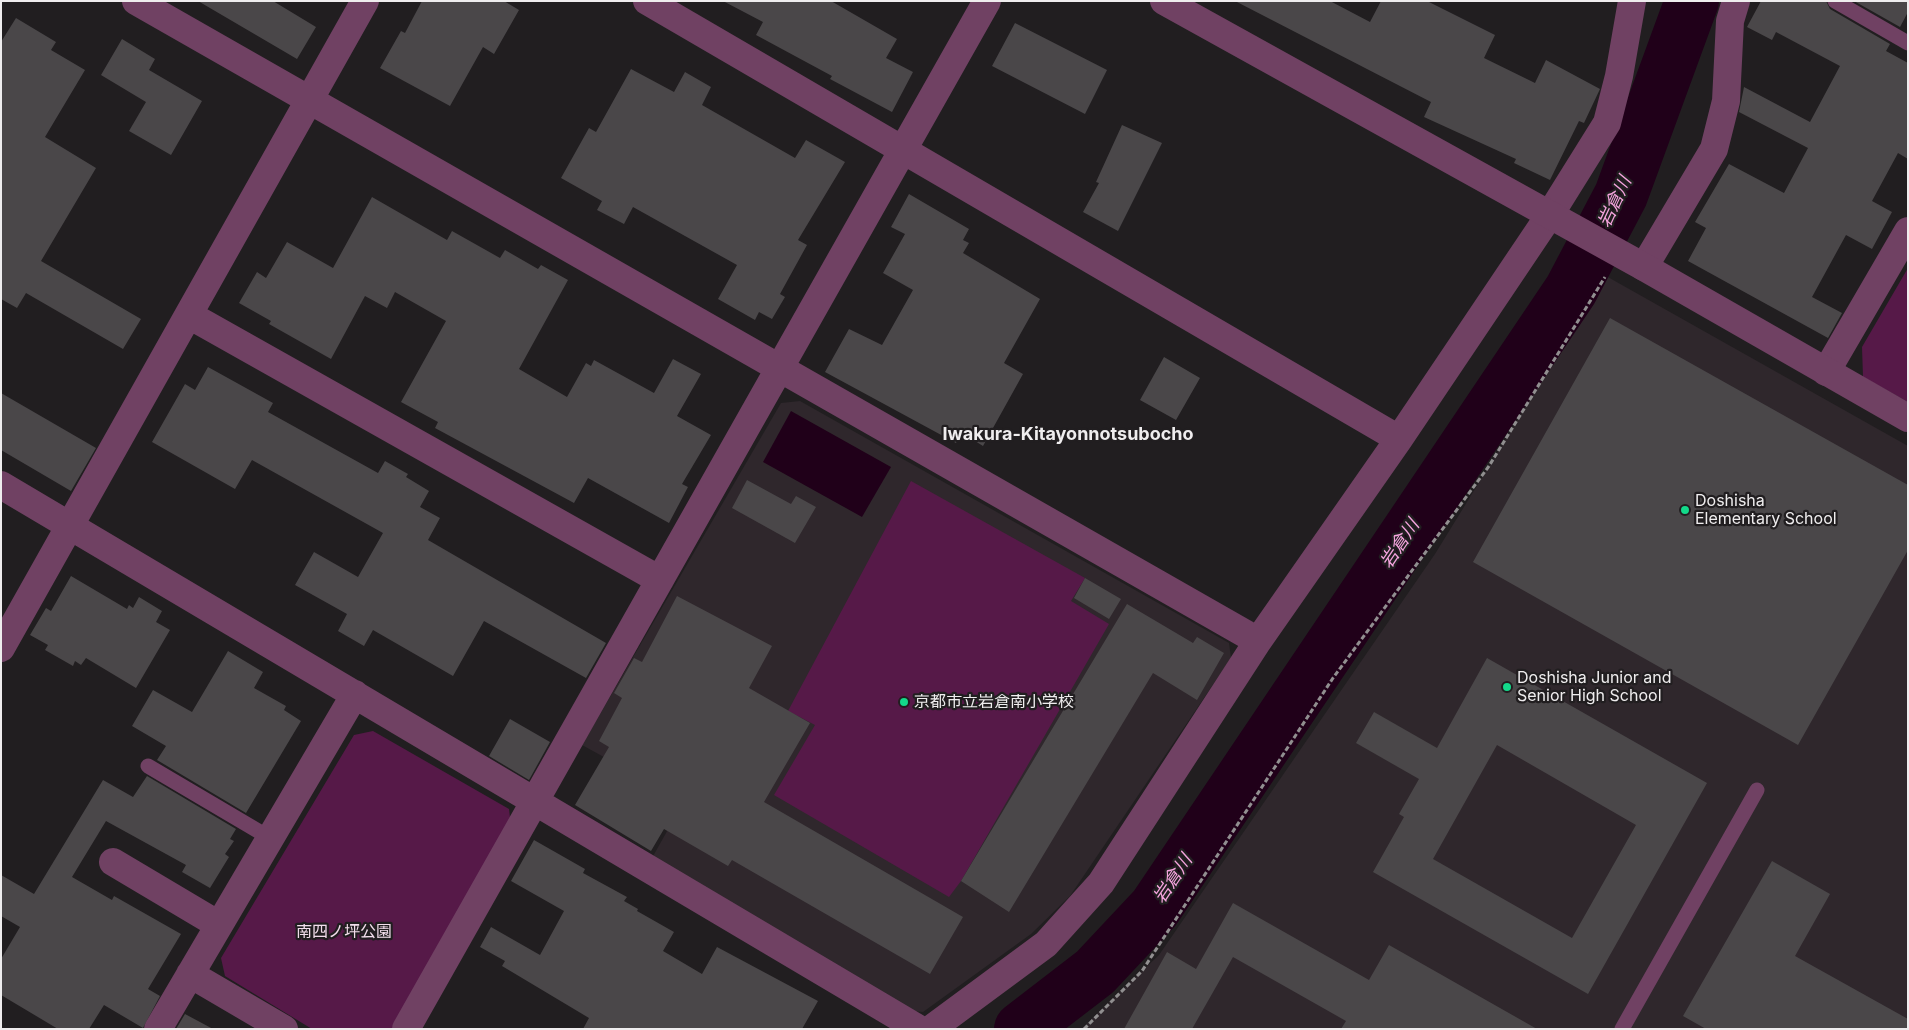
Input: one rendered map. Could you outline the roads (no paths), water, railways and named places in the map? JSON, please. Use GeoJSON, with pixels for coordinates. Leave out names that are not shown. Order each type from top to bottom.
{"type":"FeatureCollection","features":[{"type":"Feature","properties":{"kind":"street"},"geometry":{"type":"LineString","coordinates":[[136,1],[1258,641]]}},
{"type":"Feature","properties":{"kind":"street"},"geometry":{"type":"LineString","coordinates":[[1,648],[365,1]]}},
{"type":"Feature","properties":{"kind":"street"},"geometry":{"type":"LineString","coordinates":[[647,1],[904,149],[1399,440]]}},
{"type":"Feature","properties":{"kind":"street"},"geometry":{"type":"LineString","coordinates":[[406,1029],[987,1]]}},
{"type":"Feature","properties":{"kind":"street"},"geometry":{"type":"LineString","coordinates":[[1164,1],[1644,267],[1908,418]]}},
{"type":"Feature","properties":{"kind":"street"},"geometry":{"type":"LineString","coordinates":[[931,1029],[1046,944],[1101,883],[1258,641],[1399,440],[1549,216],[1607,123],[1619,76],[1632,1]]}},
{"type":"Feature","properties":{"kind":"street"},"geometry":{"type":"LineString","coordinates":[[1644,267],[1714,149],[1726,101],[1730,21],[1736,1]]}},
{"type":"Feature","properties":{"kind":"street"},"geometry":{"type":"LineString","coordinates":[[1826,372],[1908,231]]}},
{"type":"Feature","properties":{"kind":"street"},"geometry":{"type":"LineString","coordinates":[[189,315],[660,580]]}},
{"type":"Feature","properties":{"kind":"street"},"geometry":{"type":"LineString","coordinates":[[1,485],[919,1029]]}},
{"type":"Feature","properties":{"kind":"street"},"geometry":{"type":"LineString","coordinates":[[158,1029],[355,694]]}},
{"type":"Feature","properties":{"kind":"street"},"geometry":{"type":"LineString","coordinates":[[113,862],[219,925]]}},
{"type":"Feature","properties":{"kind":"street"},"geometry":{"type":"LineString","coordinates":[[190,974],[284,1029]]}},
{"type":"Feature","properties":{"kind":"lane"},"geometry":{"type":"LineString","coordinates":[[1836,1],[1908,43]]}},
{"type":"Feature","properties":{"kind":"lane"},"geometry":{"type":"LineString","coordinates":[[148,766],[270,838]]}},
{"type":"Feature","properties":{"kind":"lane"},"geometry":{"type":"LineString","coordinates":[[1622,1029],[1756,790]]}},
{"type":"Feature","properties":{"kind":"waterway","name":"岩倉川"},"geometry":{"type":"LineString","coordinates":[[1021,1029],[1095,972],[1155,908],[1571,290],[1621,195],[1692,1]]}},
{"type":"Feature","properties":{"kind":"place","name":"Doshisha Elementary School"},"geometry":{"type":"Point","coordinates":[1685,510]}},
{"type":"Feature","properties":{"kind":"place","name":"Doshisha Junior and Senior High School"},"geometry":{"type":"Point","coordinates":[1507,687]}},
{"type":"Feature","properties":{"kind":"place","name":"京都市立岩倉南小学校"},"geometry":{"type":"Point","coordinates":[904,702]}},
{"type":"Feature","properties":{"kind":"district","name":"Iwakura-Kitayonnotsubocho"},"geometry":{"type":"Point","coordinates":[1068,435]}},
{"type":"Feature","properties":{"kind":"park label","name":"南四ノ坪公園"},"geometry":{"type":"Point","coordinates":[344,932]}}]}
